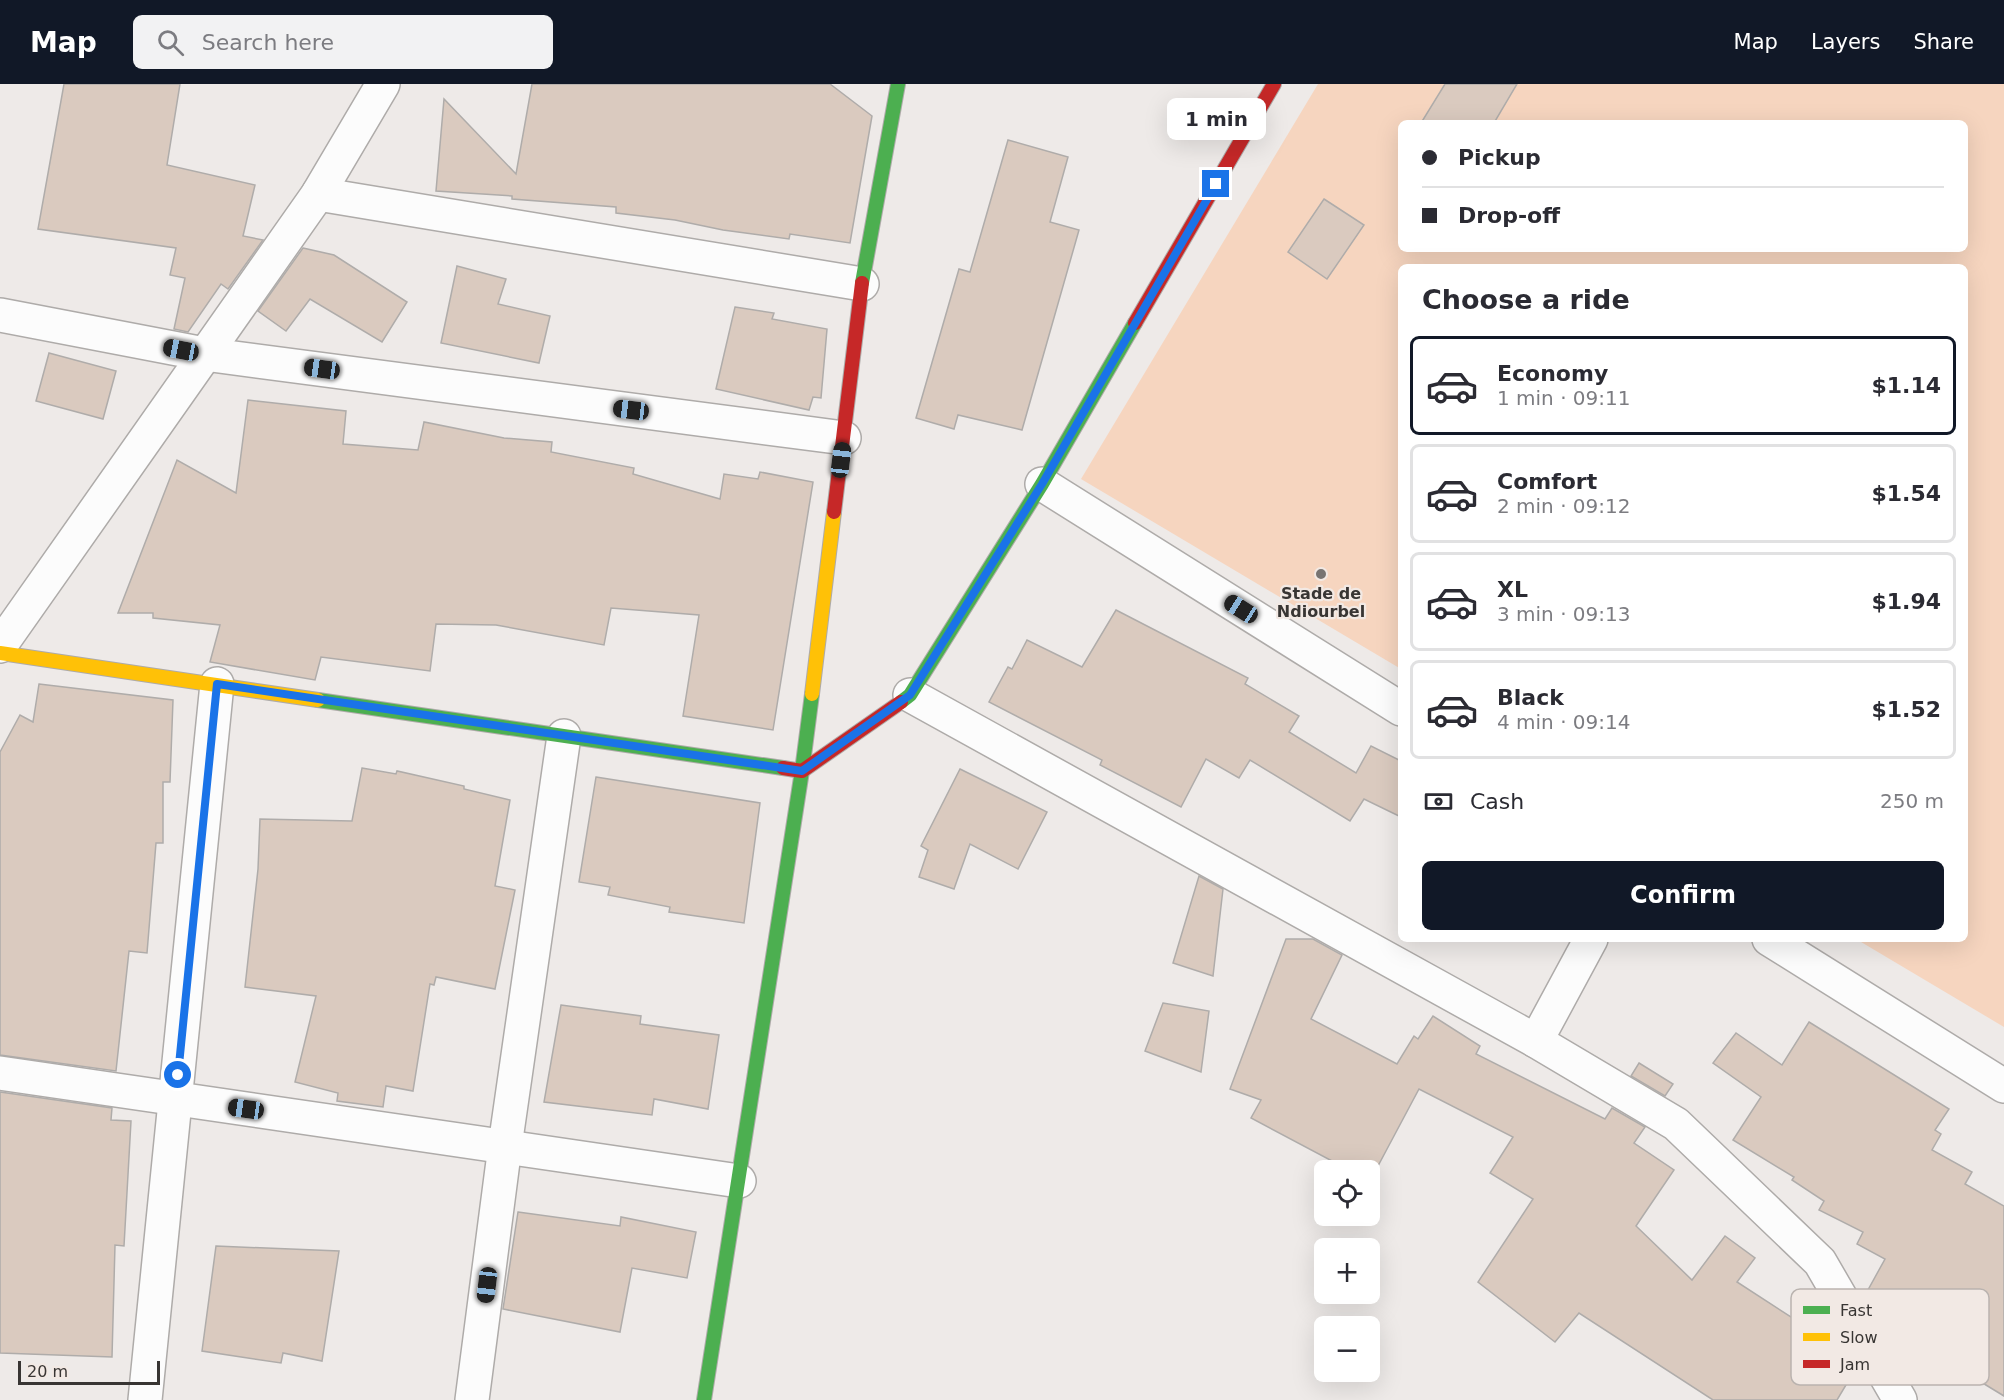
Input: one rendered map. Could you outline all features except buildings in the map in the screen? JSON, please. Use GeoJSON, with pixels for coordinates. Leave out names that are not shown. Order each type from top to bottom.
{"type":"FeatureCollection","features":[{"type":"Feature","properties":{"kind":"street"},"geometry":{"type":"LineString","coordinates":[[0,646],[318,194],[383,84]]}},
{"type":"Feature","properties":{"kind":"street"},"geometry":{"type":"LineString","coordinates":[[704,1400],[802,771],[862,284],[898,84]]}},
{"type":"Feature","properties":{"kind":"street"},"geometry":{"type":"LineString","coordinates":[[0,653],[802,771],[910,695],[1042,484],[1274,84]]}},
{"type":"Feature","properties":{"kind":"street"},"geometry":{"type":"LineString","coordinates":[[318,194],[862,284]]}},
{"type":"Feature","properties":{"kind":"street"},"geometry":{"type":"LineString","coordinates":[[0,315],[204,354],[844,438]]}},
{"type":"Feature","properties":{"kind":"street"},"geometry":{"type":"LineString","coordinates":[[1042,484],[1398,707]]}},
{"type":"Feature","properties":{"kind":"street"},"geometry":{"type":"LineString","coordinates":[[145,1400],[217,684]]}},
{"type":"Feature","properties":{"kind":"street"},"geometry":{"type":"LineString","coordinates":[[910,695],[1536,1041],[1676,1124],[1820,1262],[1836,1289]]}},
{"type":"Feature","properties":{"kind":"street"},"geometry":{"type":"LineString","coordinates":[[472,1400],[505,1146],[564,736]]}},
{"type":"Feature","properties":{"kind":"street"},"geometry":{"type":"LineString","coordinates":[[1536,1041],[1589,942]]}},
{"type":"Feature","properties":{"kind":"street"},"geometry":{"type":"LineString","coordinates":[[1774,942],[2004,1086]]}},
{"type":"Feature","properties":{"kind":"street"},"geometry":{"type":"LineString","coordinates":[[0,1073],[739,1181]]}},
{"type":"Feature","properties":{"kind":"street"},"geometry":{"type":"LineString","coordinates":[[1891,1385],[1900,1400]]}},
{"type":"Feature","properties":{"kind":"shaded area","name":"Stade de Ndiourbel"},"geometry":{"type":"Polygon","coordinates":[[[1318,84],[2004,84],[2004,1027],[1861,942],[1968,942],[1968,264],[1398,264],[1398,667],[1081,479],[1318,84]]]}},
{"type":"Feature","properties":{"kind":"traffic: fast"},"geometry":{"type":"LineString","coordinates":[[862,283],[898,84]]}},
{"type":"Feature","properties":{"kind":"traffic: fast"},"geometry":{"type":"LineString","coordinates":[[901,702],[910,695],[1042,484],[1135,323]]}},
{"type":"Feature","properties":{"kind":"traffic: fast"},"geometry":{"type":"LineString","coordinates":[[704,1400],[812,694]]}},
{"type":"Feature","properties":{"kind":"traffic: fast"},"geometry":{"type":"LineString","coordinates":[[318,700],[783,768]]}},
{"type":"Feature","properties":{"kind":"traffic: slow"},"geometry":{"type":"LineString","coordinates":[[812,694],[834,512]]}},
{"type":"Feature","properties":{"kind":"traffic: slow"},"geometry":{"type":"LineString","coordinates":[[0,653],[318,700]]}},
{"type":"Feature","properties":{"kind":"traffic: jam"},"geometry":{"type":"LineString","coordinates":[[1135,323],[1274,84]]}},
{"type":"Feature","properties":{"kind":"traffic: jam"},"geometry":{"type":"LineString","coordinates":[[834,512],[862,283]]}},
{"type":"Feature","properties":{"kind":"traffic: jam"},"geometry":{"type":"LineString","coordinates":[[783,768],[802,771],[901,702]]}},
{"type":"Feature","properties":{"kind":"place","name":"Stade de Ndiourbel"},"geometry":{"type":"Point","coordinates":[1321,574]}},
{"type":"Feature","properties":{"kind":"route"},"geometry":{"type":"LineString","coordinates":[[178,1075],[217,684],[802,771],[910,695],[1042,484],[1216,184]]}}]}
